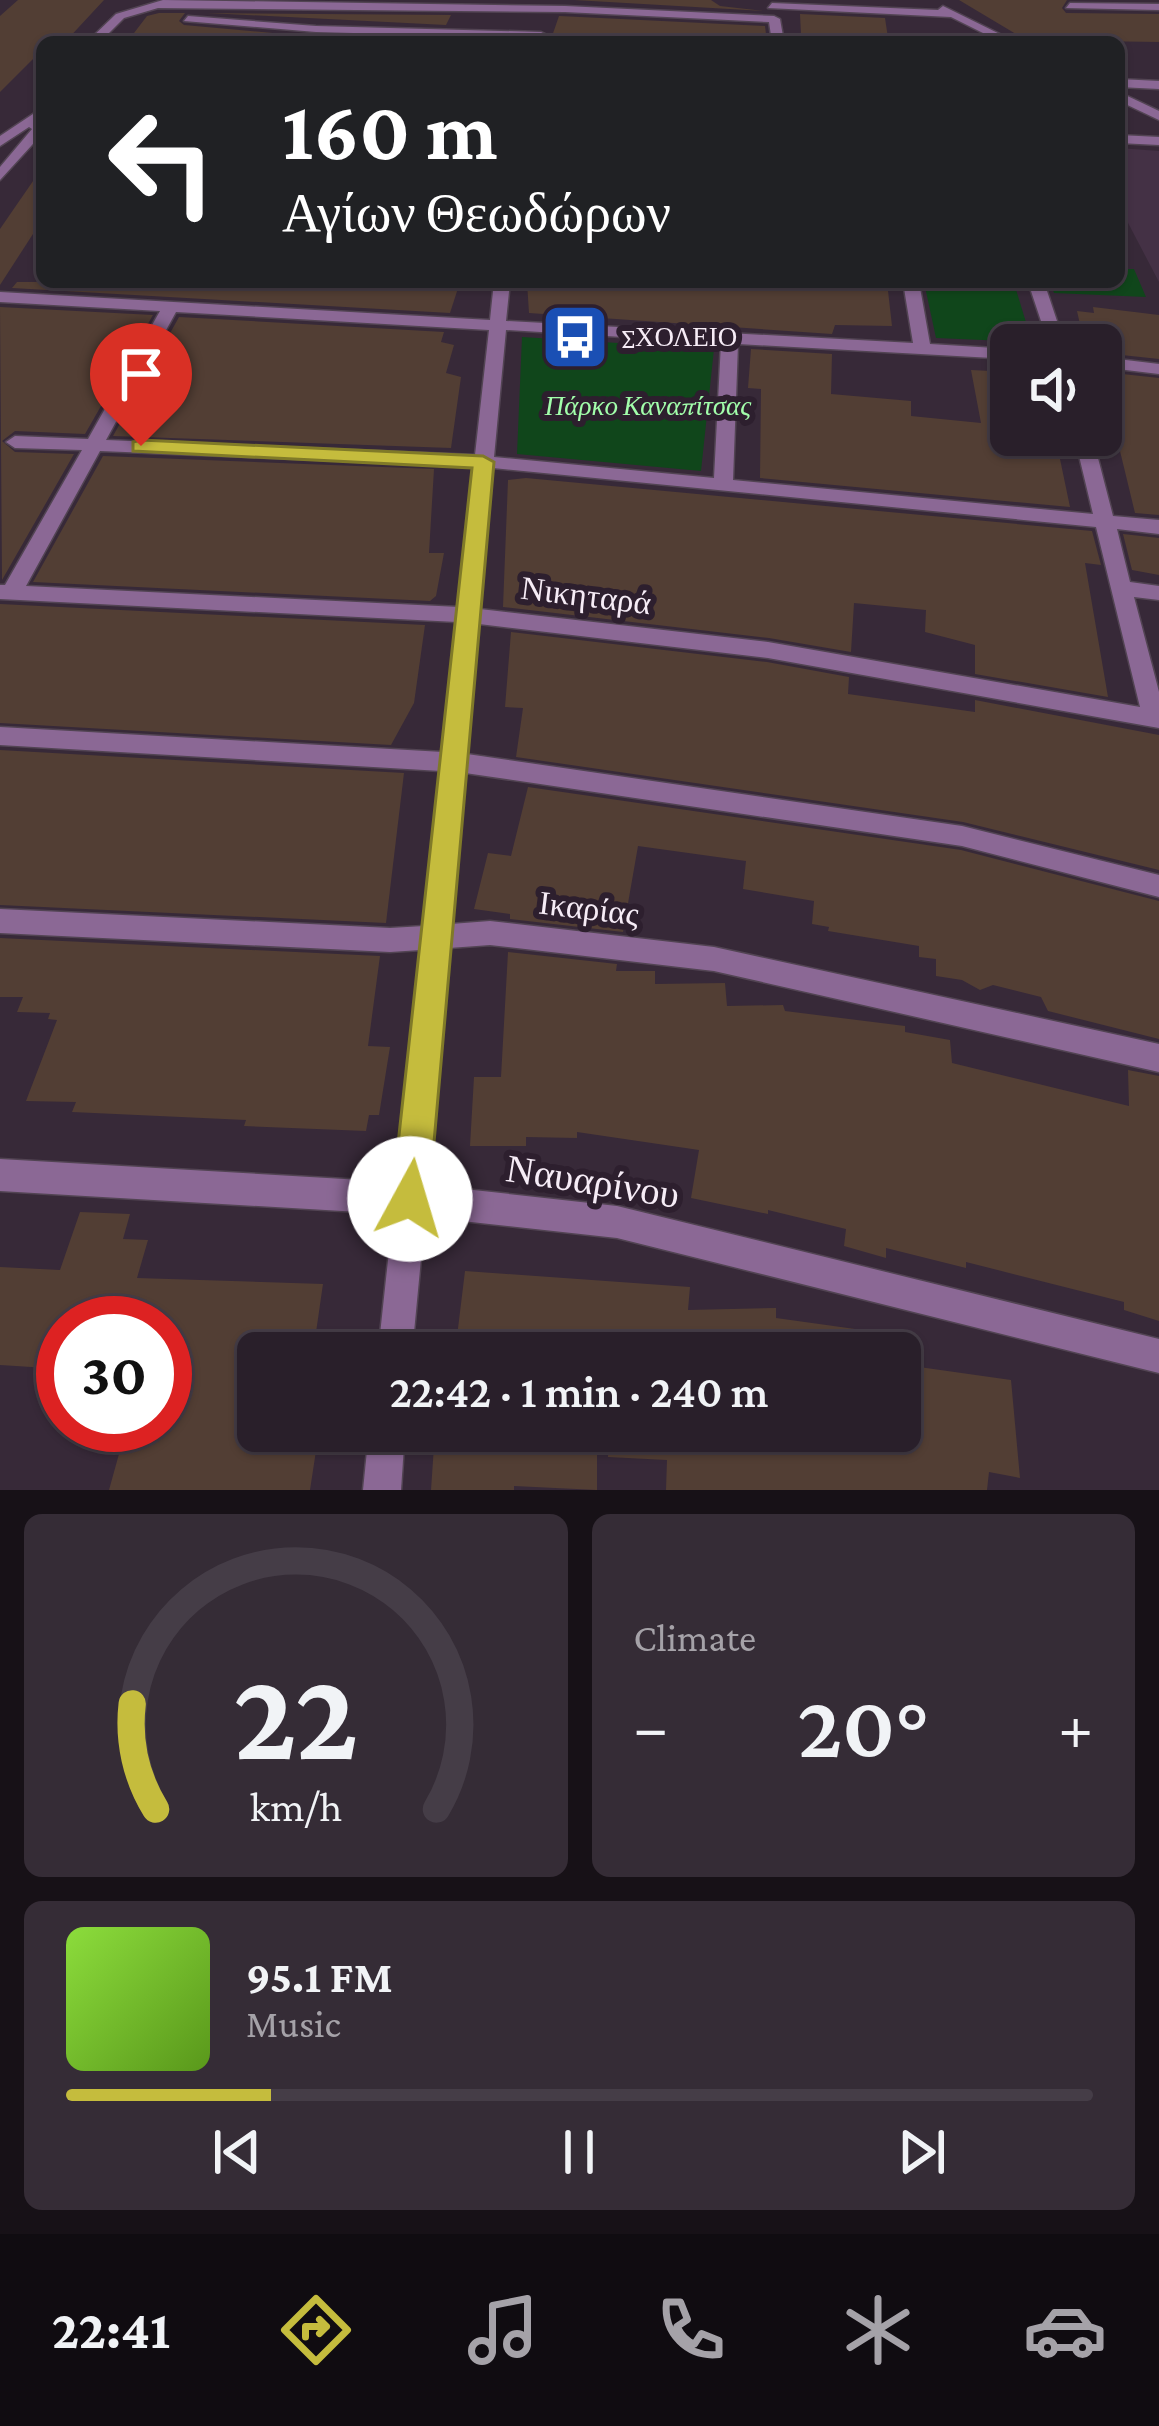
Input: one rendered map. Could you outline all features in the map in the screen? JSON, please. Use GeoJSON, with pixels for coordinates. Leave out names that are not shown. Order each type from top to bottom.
{"type":"FeatureCollection","features":[{"type":"Feature","properties":{"kind":"street"},"geometry":{"type":"LineString","coordinates":[[99,36],[120,16],[173,0]]}},
{"type":"Feature","properties":{"kind":"street"},"geometry":{"type":"LineString","coordinates":[[925,0],[998,36]]}},
{"type":"Feature","properties":{"kind":"street"},"geometry":{"type":"LineString","coordinates":[[155,6],[547,4],[953,14]]}},
{"type":"Feature","properties":{"kind":"street"},"geometry":{"type":"LineString","coordinates":[[541,36],[547,4]]}},
{"type":"Feature","properties":{"kind":"street"},"geometry":{"type":"LineString","coordinates":[[1070,5],[1159,7]]}},
{"type":"Feature","properties":{"kind":"street"},"geometry":{"type":"LineString","coordinates":[[155,6],[208,22],[491,36]]}},
{"type":"Feature","properties":{"kind":"street"},"geometry":{"type":"LineString","coordinates":[[316,29],[329,7]]}},
{"type":"Feature","properties":{"kind":"street"},"geometry":{"type":"LineString","coordinates":[[773,13],[777,36]]}},
{"type":"Feature","properties":{"kind":"street"},"geometry":{"type":"LineString","coordinates":[[1125,82],[1159,85]]}},
{"type":"Feature","properties":{"kind":"street"},"geometry":{"type":"LineString","coordinates":[[1125,99],[1159,116]]}},
{"type":"Feature","properties":{"kind":"street"},"geometry":{"type":"LineString","coordinates":[[0,142],[36,117]]}},
{"type":"Feature","properties":{"kind":"street"},"geometry":{"type":"LineString","coordinates":[[2,170],[36,132]]}},
{"type":"Feature","properties":{"kind":"street"},"geometry":{"type":"LineString","coordinates":[[1125,139],[1159,140]]}},
{"type":"Feature","properties":{"kind":"street"},"geometry":{"type":"LineString","coordinates":[[397,1332],[501,288]]}},
{"type":"Feature","properties":{"kind":"street"},"geometry":{"type":"LineString","coordinates":[[911,288],[922,348]]}},
{"type":"Feature","properties":{"kind":"street"},"geometry":{"type":"LineString","coordinates":[[1038,288],[1050,324]]}},
{"type":"Feature","properties":{"kind":"street"},"geometry":{"type":"LineString","coordinates":[[0,297],[990,353]]}},
{"type":"Feature","properties":{"kind":"street"},"geometry":{"type":"LineString","coordinates":[[6,592],[97,445],[172,305]]}},
{"type":"Feature","properties":{"kind":"street"},"geometry":{"type":"LineString","coordinates":[[723,484],[730,338]]}},
{"type":"Feature","properties":{"kind":"street"},"geometry":{"type":"LineString","coordinates":[[1122,365],[1159,369]]}},
{"type":"Feature","properties":{"kind":"street"},"geometry":{"type":"LineString","coordinates":[[15,442],[483,462],[1159,527]]}},
{"type":"Feature","properties":{"kind":"street"},"geometry":{"type":"LineString","coordinates":[[1089,456],[1156,719]]}},
{"type":"Feature","properties":{"kind":"street"},"geometry":{"type":"LineString","coordinates":[[1123,588],[1159,593]]}},
{"type":"Feature","properties":{"kind":"street","name":"Νικηταρά"},"geometry":{"type":"LineString","coordinates":[[6,592],[470,615],[768,650],[1156,719]]}},
{"type":"Feature","properties":{"kind":"street"},"geometry":{"type":"LineString","coordinates":[[0,736],[456,762],[962,836],[1159,886]]}},
{"type":"Feature","properties":{"kind":"street","name":"Ικαρίας"},"geometry":{"type":"LineString","coordinates":[[0,921],[390,940],[490,933],[714,959],[1159,1058]]}},
{"type":"Feature","properties":{"kind":"street","name":"Ναυαρίνου"},"geometry":{"type":"LineString","coordinates":[[0,1175],[410,1199],[617,1222],[1159,1356]]}},
{"type":"Feature","properties":{"kind":"street"},"geometry":{"type":"LineString","coordinates":[[382,1490],[385,1452]]}},
{"type":"Feature","properties":{"kind":"shaded area"},"geometry":{"type":"Polygon","coordinates":[[[1125,148],[1159,151],[1159,282],[1126,219],[1125,148]]]}},
{"type":"Feature","properties":{"kind":"green space"},"geometry":{"type":"Polygon","coordinates":[[[1125,269],[1134,269],[1146,297],[1054,293],[1052,288],[1125,288],[1125,269]]]}},
{"type":"Feature","properties":{"kind":"green space"},"geometry":{"type":"Polygon","coordinates":[[[925,288],[1016,288],[1027,324],[990,324],[990,340],[936,338],[925,288]]]}},
{"type":"Feature","properties":{"kind":"green space","name":"Πάρκο Καναπίτσας"},"geometry":{"type":"Polygon","coordinates":[[[522,337],[714,349],[701,471],[517,454],[522,337]]]}},
{"type":"Feature","properties":{"kind":"building"},"geometry":{"type":"Polygon","coordinates":[[[18,0],[104,0],[71,36],[36,36],[36,56],[0,92],[0,16],[18,0]]]}},
{"type":"Feature","properties":{"kind":"building"},"geometry":{"type":"Polygon","coordinates":[[[574,0],[711,0],[720,6],[765,11],[574,0]]]}},
{"type":"Feature","properties":{"kind":"building"},"geometry":{"type":"Polygon","coordinates":[[[959,0],[1067,0],[1062,8],[1066,13],[1159,14],[1159,42],[1125,41],[1125,36],[1019,36],[959,0]]]}},
{"type":"Feature","properties":{"kind":"building"},"geometry":{"type":"Polygon","coordinates":[[[185,13],[179,21],[184,25],[305,36],[134,33],[147,16],[185,13]]]}},
{"type":"Feature","properties":{"kind":"building"},"geometry":{"type":"Polygon","coordinates":[[[207,13],[451,15],[446,25],[207,13]]]}},
{"type":"Feature","properties":{"kind":"building"},"geometry":{"type":"Polygon","coordinates":[[[800,14],[885,18],[888,36],[844,36],[801,34],[800,14]]]}},
{"type":"Feature","properties":{"kind":"building"},"geometry":{"type":"Polygon","coordinates":[[[559,16],[765,26],[766,36],[552,36],[559,16]]]}},
{"type":"Feature","properties":{"kind":"building"},"geometry":{"type":"Polygon","coordinates":[[[36,177],[36,229],[0,285],[0,229],[36,177]]]}},
{"type":"Feature","properties":{"kind":"building"},"geometry":{"type":"Polygon","coordinates":[[[17,282],[36,282],[36,288],[458,288],[450,313],[12,288],[17,282]]]}},
{"type":"Feature","properties":{"kind":"building"},"geometry":{"type":"Polygon","coordinates":[[[527,288],[888,288],[892,326],[835,325],[832,334],[529,313],[527,288]]]}},
{"type":"Feature","properties":{"kind":"building"},"geometry":{"type":"Polygon","coordinates":[[[0,307],[153,315],[85,434],[15,431],[2,441],[15,452],[74,454],[2,580],[0,307]]]}},
{"type":"Feature","properties":{"kind":"building"},"geometry":{"type":"Polygon","coordinates":[[[1093,307],[1159,315],[1159,359],[1122,355],[1122,324],[1080,324],[1077,311],[1094,313],[1093,307]]]}},
{"type":"Feature","properties":{"kind":"building"},"geometry":{"type":"Polygon","coordinates":[[[179,317],[444,332],[441,342],[454,345],[446,373],[461,377],[451,448],[113,436],[179,317]]]}},
{"type":"Feature","properties":{"kind":"building"},"geometry":{"type":"Polygon","coordinates":[[[751,349],[832,354],[831,394],[911,401],[911,416],[981,423],[971,370],[990,371],[990,456],[1059,456],[1070,507],[760,478],[761,389],[748,388],[751,349]]]}},
{"type":"Feature","properties":{"kind":"building"},"geometry":{"type":"Polygon","coordinates":[[[1122,374],[1159,378],[1159,515],[1135,513],[1121,456],[1122,374]]]}},
{"type":"Feature","properties":{"kind":"building"},"geometry":{"type":"Polygon","coordinates":[[[103,456],[434,469],[429,553],[444,553],[436,596],[430,601],[33,582],[103,456]]]}},
{"type":"Feature","properties":{"kind":"building"},"geometry":{"type":"Polygon","coordinates":[[[508,480],[1092,531],[1101,565],[1085,563],[1108,697],[975,674],[975,645],[925,632],[926,610],[854,603],[851,652],[503,607],[508,480]]]}},
{"type":"Feature","properties":{"kind":"building"},"geometry":{"type":"Polygon","coordinates":[[[1123,534],[1159,538],[1159,575],[1132,570],[1123,534]]]}},
{"type":"Feature","properties":{"kind":"building"},"geometry":{"type":"Polygon","coordinates":[[[0,604],[425,625],[414,703],[391,745],[0,723],[0,604]]]}},
{"type":"Feature","properties":{"kind":"building"},"geometry":{"type":"Polygon","coordinates":[[[511,632],[767,662],[849,677],[848,694],[975,712],[975,700],[1159,735],[1159,870],[963,822],[516,757],[523,708],[505,707],[511,632]]]}},
{"type":"Feature","properties":{"kind":"building"},"geometry":{"type":"Polygon","coordinates":[[[0,750],[404,773],[386,923],[0,905],[0,750]]]}},
{"type":"Feature","properties":{"kind":"building"},"geometry":{"type":"Polygon","coordinates":[[[528,787],[961,850],[1159,901],[1159,1039],[1048,1011],[1041,997],[993,985],[980,990],[962,980],[936,976],[936,959],[919,957],[919,946],[828,931],[829,927],[812,924],[814,901],[743,889],[746,861],[638,846],[623,932],[510,919],[510,914],[474,909],[488,853],[511,856],[528,787]]]}},
{"type":"Feature","properties":{"kind":"building"},"geometry":{"type":"Polygon","coordinates":[[[0,938],[380,956],[368,1046],[390,1047],[379,1115],[369,1115],[366,1131],[72,1112],[76,1102],[26,1101],[57,1020],[48,1019],[50,1013],[17,1012],[23,997],[0,997],[0,938]]]}},
{"type":"Feature","properties":{"kind":"building"},"geometry":{"type":"Polygon","coordinates":[[[508,952],[617,964],[616,971],[655,971],[655,984],[725,983],[727,1006],[783,1005],[785,1011],[905,1026],[905,1032],[950,1040],[952,1063],[1129,1106],[1128,1070],[1159,1076],[1159,1321],[1124,1310],[1124,1302],[966,1262],[966,1268],[886,1248],[886,1258],[844,1246],[846,1229],[691,1198],[699,1150],[577,1132],[577,1138],[526,1137],[526,1146],[470,1146],[474,1077],[501,1077],[508,952]]]}},
{"type":"Feature","properties":{"kind":"building"},"geometry":{"type":"Polygon","coordinates":[[[80,1212],[130,1214],[123,1239],[148,1240],[137,1278],[323,1284],[316,1332],[237,1332],[237,1452],[316,1452],[310,1490],[109,1490],[120,1452],[192,1452],[192,1296],[36,1296],[36,1367],[0,1365],[0,1267],[60,1270],[80,1212]]]}},
{"type":"Feature","properties":{"kind":"building"},"geometry":{"type":"Polygon","coordinates":[[[465,1271],[690,1287],[688,1310],[776,1308],[776,1318],[877,1332],[458,1332],[465,1271]]]}},
{"type":"Feature","properties":{"kind":"building"},"geometry":{"type":"Polygon","coordinates":[[[921,1367],[1011,1380],[1020,1478],[989,1472],[987,1490],[666,1490],[667,1460],[608,1457],[608,1452],[921,1452],[921,1367]]]}},
{"type":"Feature","properties":{"kind":"building"},"geometry":{"type":"Polygon","coordinates":[[[434,1452],[597,1452],[597,1490],[514,1486],[514,1490],[431,1490],[434,1452]]]}},
{"type":"Feature","properties":{"kind":"place","name":"ΣΧΟΛΕΙΟ"},"geometry":{"type":"Point","coordinates":[575,337]}},
{"type":"Feature","properties":{"kind":"route"},"geometry":{"type":"LineString","coordinates":[[141,446],[483,462],[410,1199]]}}]}
